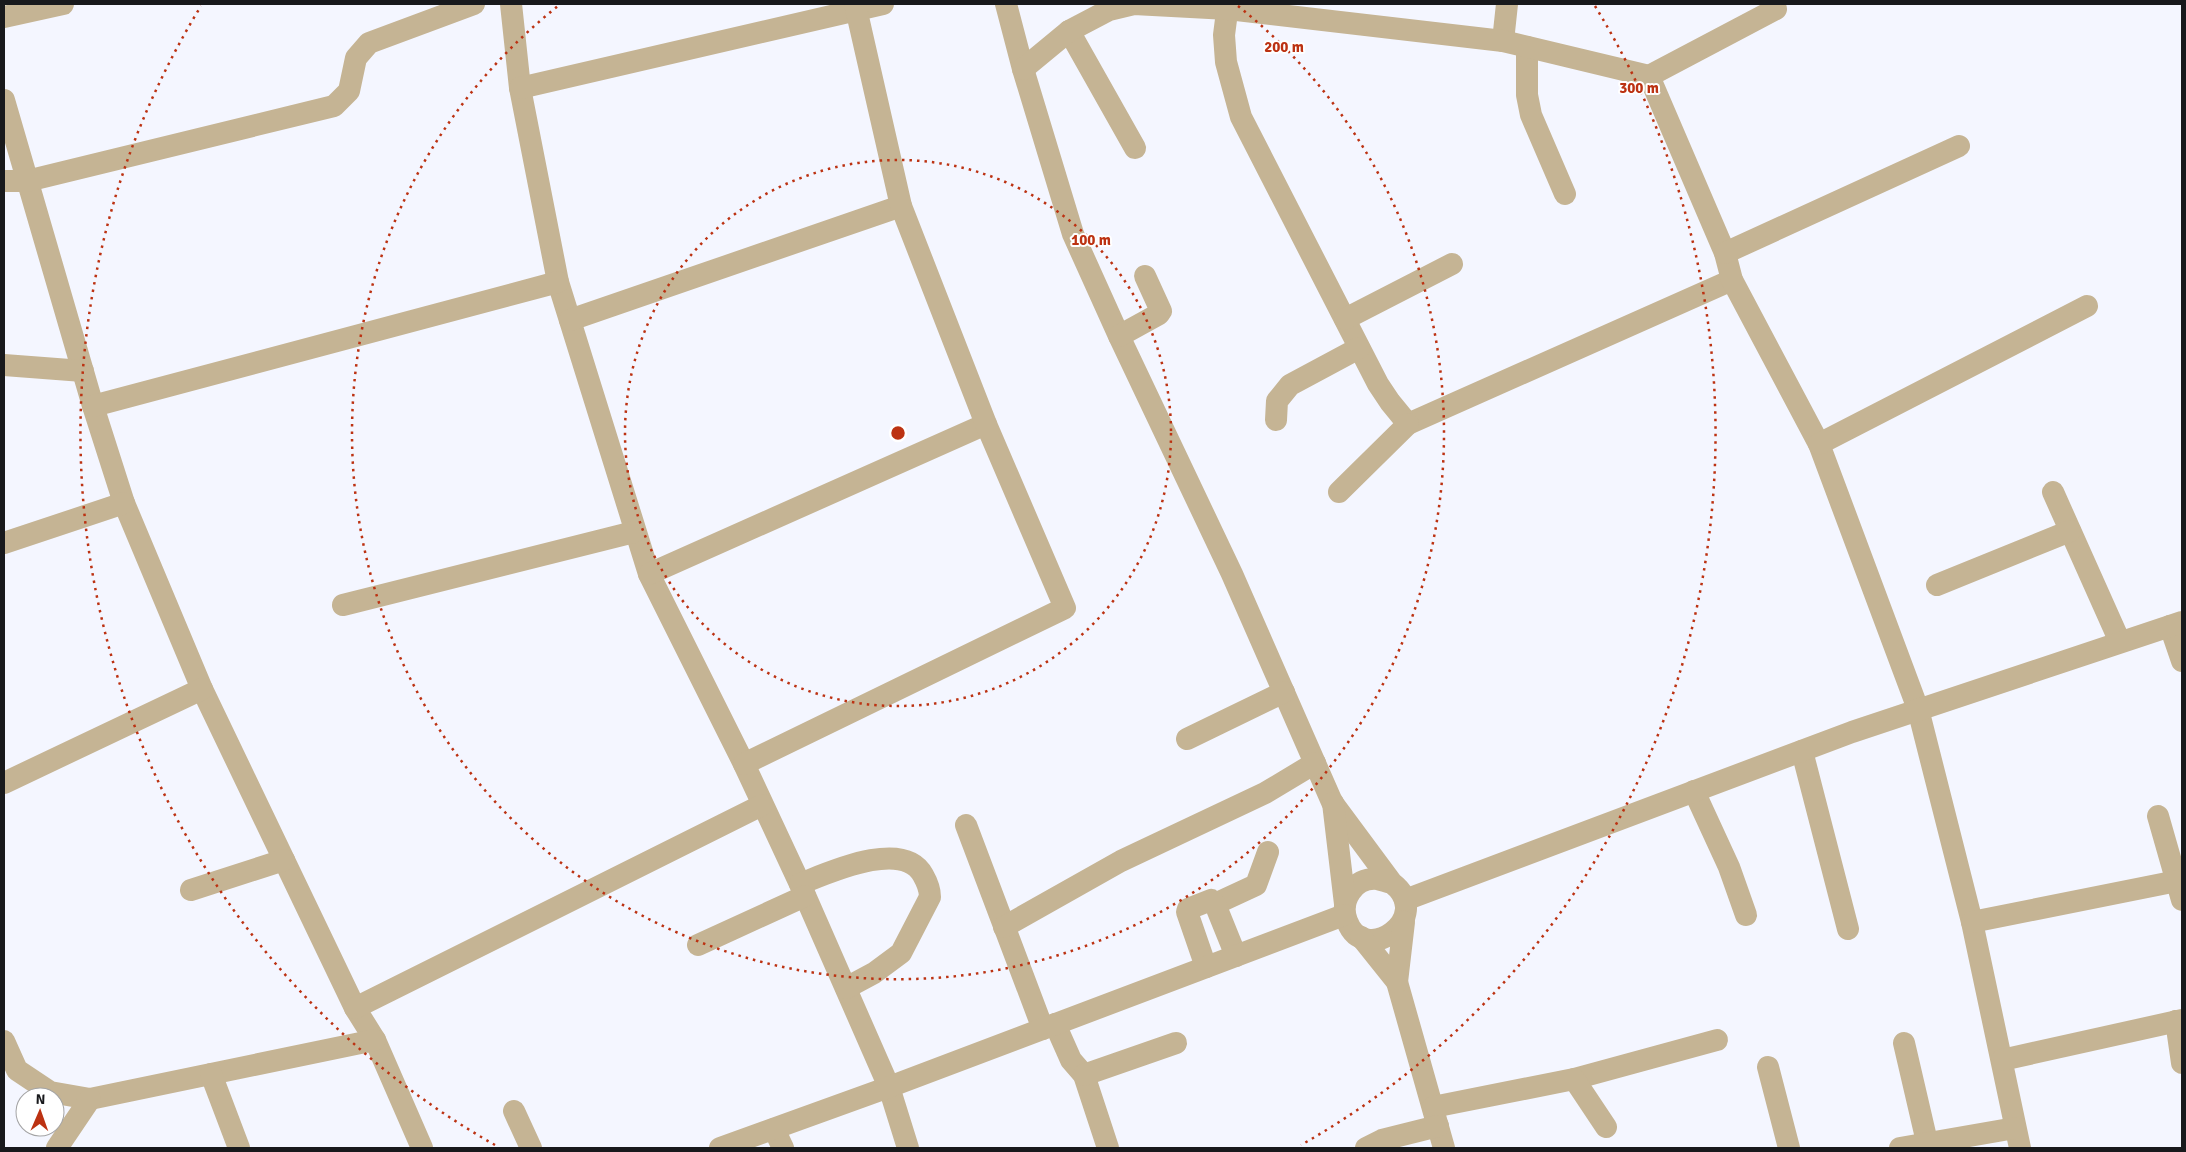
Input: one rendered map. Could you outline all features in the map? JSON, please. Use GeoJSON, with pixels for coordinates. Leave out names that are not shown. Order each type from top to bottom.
{"type":"FeatureCollection","features":[{"type":"Feature","properties":{"kind":"street"},"geometry":{"type":"LineString","coordinates":[[4,17],[64,4]]}},
{"type":"Feature","properties":{"kind":"street"},"geometry":{"type":"LineString","coordinates":[[4,182],[27,182],[334,106],[348,91],[356,58],[369,43],[474,4]]}},
{"type":"Feature","properties":{"kind":"street"},"geometry":{"type":"LineString","coordinates":[[511,4],[520,88],[558,282],[634,532],[649,574],[744,764],[803,890],[889,1087],[908,1148]]}},
{"type":"Feature","properties":{"kind":"street"},"geometry":{"type":"LineString","coordinates":[[520,88],[856,6],[883,4]]}},
{"type":"Feature","properties":{"kind":"street"},"geometry":{"type":"LineString","coordinates":[[1006,4],[1023,69],[1073,234],[1118,336],[1232,574],[1332,802],[1400,902],[1397,982],[1444,1148]]}},
{"type":"Feature","properties":{"kind":"street"},"geometry":{"type":"LineString","coordinates":[[1023,69],[1069,31],[1109,10],[1134,4],[1228,6],[1503,41],[1649,76],[1776,9]]}},
{"type":"Feature","properties":{"kind":"street"},"geometry":{"type":"LineString","coordinates":[[1503,41],[1508,4]]}},
{"type":"Feature","properties":{"kind":"street"},"geometry":{"type":"LineString","coordinates":[[744,764],[1065,608],[986,424],[901,206],[856,6]]}},
{"type":"Feature","properties":{"kind":"street"},"geometry":{"type":"LineString","coordinates":[[1228,6],[1224,35],[1226,62],[1242,117],[1359,348],[1382,390],[1408,424]]}},
{"type":"Feature","properties":{"kind":"street"},"geometry":{"type":"LineString","coordinates":[[1069,31],[1135,148]]}},
{"type":"Feature","properties":{"kind":"street"},"geometry":{"type":"LineString","coordinates":[[1527,47],[1527,95],[1531,115],[1565,194]]}},
{"type":"Feature","properties":{"kind":"street"},"geometry":{"type":"LineString","coordinates":[[1649,76],[1725,254],[1732,280],[1819,444],[1918,709],[1972,922],[2017,1138],[1927,1142],[1900,1148]]}},
{"type":"Feature","properties":{"kind":"street"},"geometry":{"type":"LineString","coordinates":[[4,100],[93,406],[124,502],[202,689],[355,1008],[375,1040],[422,1148]]}},
{"type":"Feature","properties":{"kind":"street"},"geometry":{"type":"LineString","coordinates":[[1725,254],[1959,146]]}},
{"type":"Feature","properties":{"kind":"street"},"geometry":{"type":"LineString","coordinates":[[570,320],[901,206]]}},
{"type":"Feature","properties":{"kind":"street"},"geometry":{"type":"LineString","coordinates":[[1344,319],[1452,264]]}},
{"type":"Feature","properties":{"kind":"street"},"geometry":{"type":"LineString","coordinates":[[1118,336],[1162,311],[1145,276]]}},
{"type":"Feature","properties":{"kind":"street"},"geometry":{"type":"LineString","coordinates":[[1339,492],[1408,424],[1732,280]]}},
{"type":"Feature","properties":{"kind":"street"},"geometry":{"type":"LineString","coordinates":[[93,406],[558,282]]}},
{"type":"Feature","properties":{"kind":"street"},"geometry":{"type":"LineString","coordinates":[[1819,444],[2087,306]]}},
{"type":"Feature","properties":{"kind":"street"},"geometry":{"type":"LineString","coordinates":[[1276,420],[1277,401],[1290,385],[1359,348]]}},
{"type":"Feature","properties":{"kind":"street"},"geometry":{"type":"LineString","coordinates":[[4,365],[83,371]]}},
{"type":"Feature","properties":{"kind":"street"},"geometry":{"type":"LineString","coordinates":[[649,574],[986,424]]}},
{"type":"Feature","properties":{"kind":"street"},"geometry":{"type":"LineString","coordinates":[[2053,492],[2120,642]]}},
{"type":"Feature","properties":{"kind":"street"},"geometry":{"type":"LineString","coordinates":[[4,544],[124,502]]}},
{"type":"Feature","properties":{"kind":"street"},"geometry":{"type":"LineString","coordinates":[[1937,585],[2070,531]]}},
{"type":"Feature","properties":{"kind":"street"},"geometry":{"type":"LineString","coordinates":[[344,605],[634,532]]}},
{"type":"Feature","properties":{"kind":"street"},"geometry":{"type":"LineString","coordinates":[[1400,902],[1918,709],[2176,624],[2182,661]]}},
{"type":"Feature","properties":{"kind":"street"},"geometry":{"type":"LineString","coordinates":[[4,783],[202,689]]}},
{"type":"Feature","properties":{"kind":"street"},"geometry":{"type":"LineString","coordinates":[[1187,739],[1284,692]]}},
{"type":"Feature","properties":{"kind":"street"},"geometry":{"type":"LineString","coordinates":[[1802,751],[1848,929]]}},
{"type":"Feature","properties":{"kind":"street"},"geometry":{"type":"LineString","coordinates":[[1004,927],[1121,861],[1265,793],[1315,763]]}},
{"type":"Feature","properties":{"kind":"street"},"geometry":{"type":"LineString","coordinates":[[1694,791],[1729,867],[1746,914]]}},
{"type":"Feature","properties":{"kind":"street"},"geometry":{"type":"LineString","coordinates":[[1332,802],[1344,909],[1348,924],[1361,937],[1397,982]]}},
{"type":"Feature","properties":{"kind":"street"},"geometry":{"type":"LineString","coordinates":[[355,1008],[762,805]]}},
{"type":"Feature","properties":{"kind":"street"},"geometry":{"type":"LineString","coordinates":[[1972,922],[2180,887],[2158,816]]}},
{"type":"Feature","properties":{"kind":"street"},"geometry":{"type":"LineString","coordinates":[[966,825],[1004,927],[1049,1027],[1071,1060],[1084,1075],[1108,1148]]}},
{"type":"Feature","properties":{"kind":"street"},"geometry":{"type":"LineString","coordinates":[[1215,904],[1256,885],[1268,852]]}},
{"type":"Feature","properties":{"kind":"street"},"geometry":{"type":"LineString","coordinates":[[698,945],[803,890],[842,867],[891,858],[902,859],[915,865],[929,887],[930,897],[901,953],[874,973],[846,988]]}},
{"type":"Feature","properties":{"kind":"street"},"geometry":{"type":"LineString","coordinates":[[191,890],[284,860]]}},
{"type":"Feature","properties":{"kind":"street"},"geometry":{"type":"LineString","coordinates":[[720,1148],[778,1138],[889,1087],[1236,956],[1344,909],[1349,893],[1356,886],[1366,881],[1376,879],[1400,902]]}},
{"type":"Feature","properties":{"kind":"street"},"geometry":{"type":"LineString","coordinates":[[1206,967],[1187,912],[1188,909],[1210,900],[1215,904],[1236,956]]}},
{"type":"Feature","properties":{"kind":"street"},"geometry":{"type":"LineString","coordinates":[[1361,937],[1372,940],[1382,939],[1392,934],[1400,902]]}},
{"type":"Feature","properties":{"kind":"street"},"geometry":{"type":"LineString","coordinates":[[2002,1060],[2179,1021],[2182,1062]]}},
{"type":"Feature","properties":{"kind":"street"},"geometry":{"type":"LineString","coordinates":[[4,1041],[18,1070],[50,1092],[90,1100],[375,1040]]}},
{"type":"Feature","properties":{"kind":"street"},"geometry":{"type":"LineString","coordinates":[[1366,1148],[1436,1117],[1717,1040]]}},
{"type":"Feature","properties":{"kind":"street"},"geometry":{"type":"LineString","coordinates":[[1084,1075],[1176,1042]]}},
{"type":"Feature","properties":{"kind":"street"},"geometry":{"type":"LineString","coordinates":[[1904,1043],[1927,1142]]}},
{"type":"Feature","properties":{"kind":"street"},"geometry":{"type":"LineString","coordinates":[[1768,1067],[1789,1148]]}},
{"type":"Feature","properties":{"kind":"street"},"geometry":{"type":"LineString","coordinates":[[211,1074],[239,1148]]}},
{"type":"Feature","properties":{"kind":"street"},"geometry":{"type":"LineString","coordinates":[[1574,1079],[1606,1127]]}},
{"type":"Feature","properties":{"kind":"street"},"geometry":{"type":"LineString","coordinates":[[57,1148],[90,1100]]}},
{"type":"Feature","properties":{"kind":"street"},"geometry":{"type":"LineString","coordinates":[[514,1111],[531,1148]]}}]}
